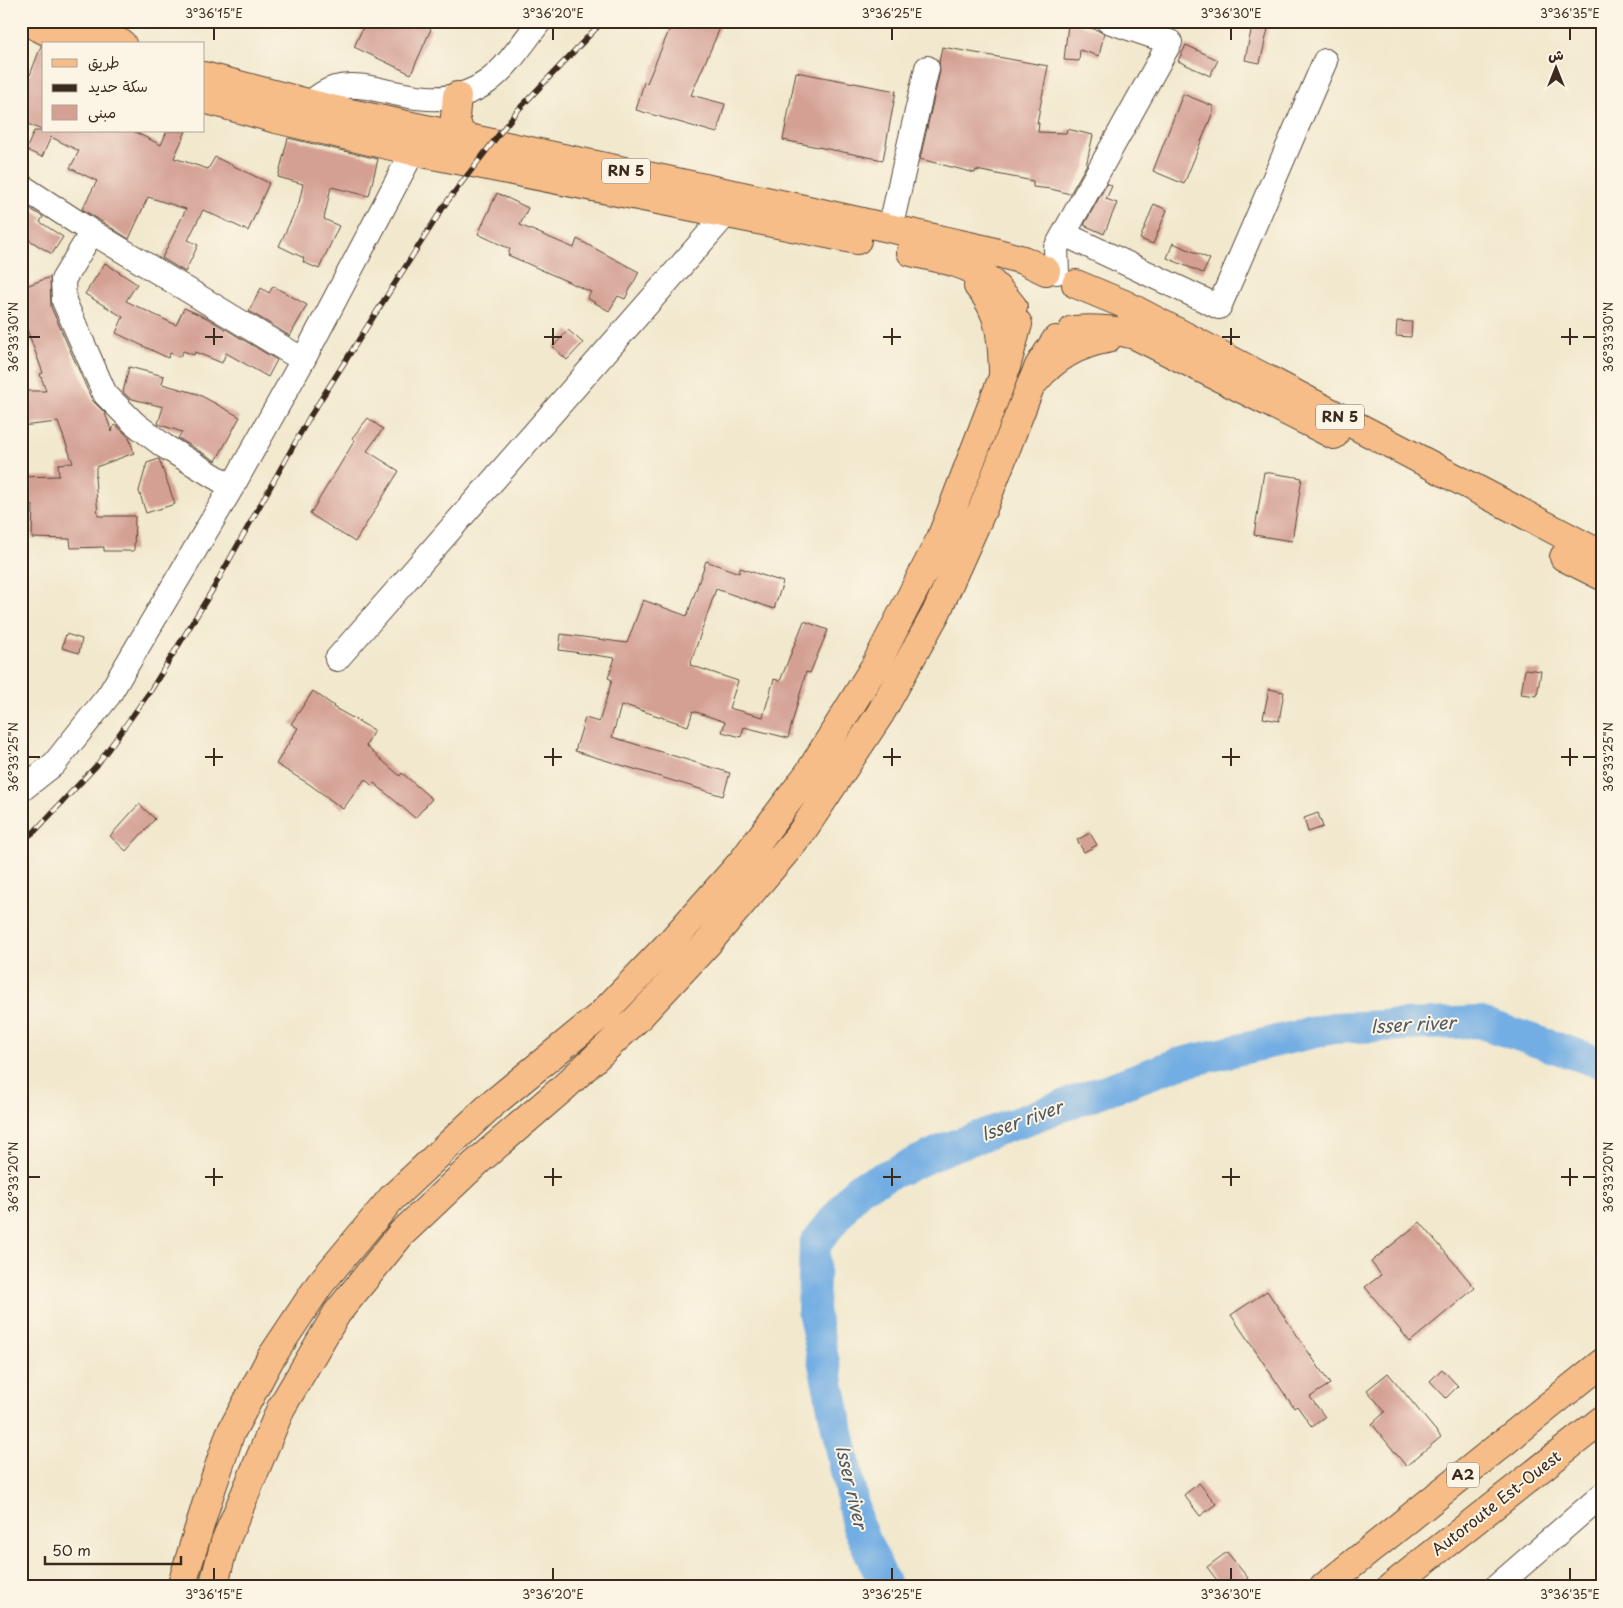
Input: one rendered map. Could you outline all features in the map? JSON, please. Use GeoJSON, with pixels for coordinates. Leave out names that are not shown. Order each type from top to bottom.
{"type":"FeatureCollection","features":[{"type":"Feature","properties":{"kind":"main road"},"geometry":{"type":"LineString","coordinates":[[26,21],[68,42]]}},
{"type":"Feature","properties":{"kind":"main road"},"geometry":{"type":"LineString","coordinates":[[73,21],[118,42]]}},
{"type":"Feature","properties":{"kind":"main road","name":"RN 5"},"geometry":{"type":"LineString","coordinates":[[205,76],[309,104],[524,174],[726,213],[908,251],[954,263],[984,277],[999,290],[1016,315]]}},
{"type":"Feature","properties":{"kind":"main road"},"geometry":{"type":"LineString","coordinates":[[457,96],[455,117],[460,137]]}},
{"type":"Feature","properties":{"kind":"main road","name":"RN 5"},"geometry":{"type":"LineString","coordinates":[[205,99],[276,119],[418,140],[460,137],[890,228],[1022,260],[1133,308],[1602,555]]}},
{"type":"Feature","properties":{"kind":"main road"},"geometry":{"type":"LineString","coordinates":[[954,263],[986,295],[995,312],[1000,332],[1004,374]]}},
{"type":"Feature","properties":{"kind":"main road"},"geometry":{"type":"LineString","coordinates":[[181,1587],[230,1434],[270,1360],[320,1284],[391,1200],[491,1105],[602,1014],[664,949],[742,862],[809,773],[875,666],[941,538],[1004,374],[1016,315],[1014,296],[1022,282],[1036,273],[1060,275],[1081,292],[1083,313],[1079,322],[1064,335],[1039,366],[983,508],[936,613],[880,714],[799,836],[707,944],[637,1019],[562,1089],[476,1163],[401,1234],[337,1314],[281,1408],[225,1542],[213,1587]]}},
{"type":"Feature","properties":{"kind":"main road"},"geometry":{"type":"LineString","coordinates":[[1016,315],[1031,336],[1039,339],[1064,335]]}},
{"type":"Feature","properties":{"kind":"main road","name":"RN 5"},"geometry":{"type":"LineString","coordinates":[[1064,335],[1098,328],[1110,329],[1146,340],[1376,457],[1602,576]]}},
{"type":"Feature","properties":{"kind":"main road"},"geometry":{"type":"LineString","coordinates":[[1030,387],[1046,368],[1066,352],[1089,342],[1114,337],[1146,340]]}},
{"type":"Feature","properties":{"kind":"main road","name":"A2"},"geometry":{"type":"LineString","coordinates":[[1324,1587],[1602,1363]]}},
{"type":"Feature","properties":{"kind":"main road","name":"Autoroute Est-Ouest"},"geometry":{"type":"LineString","coordinates":[[1391,1587],[1602,1420]]}},
{"type":"Feature","properties":{"kind":"street"},"geometry":{"type":"LineString","coordinates":[[309,104],[321,94],[336,88],[352,85],[423,99],[457,96],[473,90],[500,70],[540,21]]}},
{"type":"Feature","properties":{"kind":"street"},"geometry":{"type":"LineString","coordinates":[[1060,275],[1056,248],[1170,42],[1108,21]]}},
{"type":"Feature","properties":{"kind":"street"},"geometry":{"type":"LineString","coordinates":[[1064,234],[1219,308],[1325,61]]}},
{"type":"Feature","properties":{"kind":"street"},"geometry":{"type":"LineString","coordinates":[[890,228],[927,68]]}},
{"type":"Feature","properties":{"kind":"street"},"geometry":{"type":"LineString","coordinates":[[21,790],[54,764],[109,695],[232,486],[303,360],[418,140]]}},
{"type":"Feature","properties":{"kind":"street"},"geometry":{"type":"LineString","coordinates":[[21,186],[92,232],[303,360]]}},
{"type":"Feature","properties":{"kind":"street"},"geometry":{"type":"LineString","coordinates":[[337,659],[726,213]]}},
{"type":"Feature","properties":{"kind":"street"},"geometry":{"type":"LineString","coordinates":[[92,232],[62,280],[64,301],[106,394],[134,423],[164,446],[232,486]]}},
{"type":"Feature","properties":{"kind":"street"},"geometry":{"type":"LineString","coordinates":[[1496,1587],[1602,1495]]}},
{"type":"Feature","properties":{"kind":"building"},"geometry":{"type":"Polygon","coordinates":[[[366,21],[415,21],[431,29],[411,74],[354,47],[366,21]]]}},
{"type":"Feature","properties":{"kind":"building"},"geometry":{"type":"Polygon","coordinates":[[[673,21],[723,21],[691,95],[725,104],[717,133],[636,110],[644,82],[647,83],[673,21]]]}},
{"type":"Feature","properties":{"kind":"building"},"geometry":{"type":"Polygon","coordinates":[[[1068,24],[1081,25],[1104,34],[1099,56],[1080,50],[1079,61],[1064,60],[1068,24]]]}},
{"type":"Feature","properties":{"kind":"building"},"geometry":{"type":"Polygon","coordinates":[[[1252,26],[1268,29],[1260,63],[1245,60],[1252,26]]]}},
{"type":"Feature","properties":{"kind":"building"},"geometry":{"type":"Polygon","coordinates":[[[1186,45],[1218,60],[1210,76],[1178,61],[1186,45]]]}},
{"type":"Feature","properties":{"kind":"building"},"geometry":{"type":"Polygon","coordinates":[[[42,46],[42,130],[21,121],[21,71],[30,75],[42,46]]]}},
{"type":"Feature","properties":{"kind":"building"},"geometry":{"type":"Polygon","coordinates":[[[942,47],[1048,66],[1037,123],[1039,123],[1038,132],[1066,133],[1067,129],[1093,135],[1086,166],[1070,194],[1033,187],[1033,181],[976,170],[975,173],[920,159],[940,71],[939,63],[942,47]]]}},
{"type":"Feature","properties":{"kind":"building"},"geometry":{"type":"Polygon","coordinates":[[[796,72],[896,91],[883,160],[783,140],[796,72]]]}},
{"type":"Feature","properties":{"kind":"building"},"geometry":{"type":"Polygon","coordinates":[[[1183,94],[1213,106],[1213,112],[1184,184],[1153,171],[1183,94]]]}},
{"type":"Feature","properties":{"kind":"building"},"geometry":{"type":"Polygon","coordinates":[[[34,131],[135,132],[161,145],[167,132],[186,132],[174,158],[208,169],[215,157],[269,183],[248,231],[203,210],[188,240],[198,245],[185,272],[162,258],[186,209],[148,197],[129,239],[82,209],[97,181],[70,168],[79,151],[51,137],[42,157],[26,150],[34,131]]]}},
{"type":"Feature","properties":{"kind":"building"},"geometry":{"type":"Polygon","coordinates":[[[288,138],[378,159],[369,196],[331,187],[324,219],[339,226],[319,269],[303,262],[304,258],[279,246],[299,203],[303,184],[278,177],[288,138]]]}},
{"type":"Feature","properties":{"kind":"building"},"geometry":{"type":"Polygon","coordinates":[[[1107,183],[1112,186],[1106,199],[1117,203],[1104,234],[1084,225],[1107,183]]]}},
{"type":"Feature","properties":{"kind":"building"},"geometry":{"type":"Polygon","coordinates":[[[497,193],[528,208],[520,225],[574,248],[577,239],[639,272],[625,299],[618,296],[609,311],[587,298],[591,292],[508,255],[510,249],[478,234],[497,193]]]}},
{"type":"Feature","properties":{"kind":"building"},"geometry":{"type":"Polygon","coordinates":[[[21,203],[43,217],[40,222],[63,237],[52,254],[21,235],[21,203]]]}},
{"type":"Feature","properties":{"kind":"building"},"geometry":{"type":"Polygon","coordinates":[[[1154,204],[1167,210],[1153,244],[1140,239],[1154,204]]]}},
{"type":"Feature","properties":{"kind":"building"},"geometry":{"type":"Polygon","coordinates":[[[1173,243],[1210,259],[1203,273],[1167,258],[1173,243]]]}},
{"type":"Feature","properties":{"kind":"building"},"geometry":{"type":"Polygon","coordinates":[[[105,263],[137,284],[126,301],[176,325],[184,308],[207,318],[277,360],[268,377],[226,353],[222,363],[195,352],[194,355],[183,351],[180,357],[170,353],[168,358],[116,333],[123,317],[85,294],[105,263]]]}},
{"type":"Feature","properties":{"kind":"building"},"geometry":{"type":"Polygon","coordinates":[[[50,277],[51,307],[92,400],[105,413],[112,432],[116,425],[129,437],[134,453],[96,467],[95,477],[98,516],[135,516],[134,551],[104,551],[104,547],[71,548],[70,539],[32,538],[33,505],[21,505],[21,477],[59,476],[58,464],[73,463],[58,422],[21,426],[21,391],[46,391],[40,374],[43,373],[21,313],[21,288],[50,277]]]}},
{"type":"Feature","properties":{"kind":"building"},"geometry":{"type":"Polygon","coordinates":[[[273,286],[307,305],[290,336],[249,311],[261,288],[269,293],[273,286]]]}},
{"type":"Feature","properties":{"kind":"building"},"geometry":{"type":"Polygon","coordinates":[[[1397,321],[1412,322],[1411,337],[1396,336],[1397,321]]]}},
{"type":"Feature","properties":{"kind":"building"},"geometry":{"type":"Polygon","coordinates":[[[568,330],[583,343],[567,360],[553,347],[568,330]]]}},
{"type":"Feature","properties":{"kind":"building"},"geometry":{"type":"Polygon","coordinates":[[[129,367],[164,376],[162,384],[198,394],[240,417],[216,461],[178,438],[182,432],[158,424],[163,407],[129,398],[123,392],[129,367]]]}},
{"type":"Feature","properties":{"kind":"building"},"geometry":{"type":"Polygon","coordinates":[[[368,418],[383,429],[367,451],[399,471],[355,542],[310,514],[355,440],[352,438],[368,418]]]}},
{"type":"Feature","properties":{"kind":"building"},"geometry":{"type":"Polygon","coordinates":[[[159,459],[175,504],[146,513],[139,491],[147,463],[159,459]]]}},
{"type":"Feature","properties":{"kind":"building"},"geometry":{"type":"Polygon","coordinates":[[[1264,472],[1302,478],[1292,541],[1254,535],[1264,472]]]}},
{"type":"Feature","properties":{"kind":"building"},"geometry":{"type":"Polygon","coordinates":[[[706,561],[739,573],[740,568],[783,582],[774,609],[716,589],[690,665],[738,681],[729,708],[763,717],[774,679],[780,681],[804,621],[828,630],[810,673],[806,672],[788,738],[744,727],[741,737],[722,732],[725,722],[693,711],[688,726],[625,705],[624,707],[621,706],[612,737],[730,773],[723,796],[575,751],[585,718],[599,722],[612,680],[608,678],[615,658],[559,650],[561,634],[627,643],[643,600],[687,616],[706,561]]]}},
{"type":"Feature","properties":{"kind":"building"},"geometry":{"type":"Polygon","coordinates":[[[66,634],[82,639],[79,653],[62,648],[66,634]]]}},
{"type":"Feature","properties":{"kind":"building"},"geometry":{"type":"Polygon","coordinates":[[[1525,669],[1541,671],[1537,696],[1521,694],[1525,669]]]}},
{"type":"Feature","properties":{"kind":"building"},"geometry":{"type":"Polygon","coordinates":[[[1269,689],[1284,692],[1279,721],[1263,718],[1269,689]]]}},
{"type":"Feature","properties":{"kind":"building"},"geometry":{"type":"Polygon","coordinates":[[[313,691],[333,707],[374,730],[366,746],[400,776],[402,773],[432,799],[415,818],[374,783],[371,785],[365,779],[343,809],[309,784],[276,764],[298,728],[291,724],[313,691]]]}},
{"type":"Feature","properties":{"kind":"building"},"geometry":{"type":"Polygon","coordinates":[[[139,804],[155,819],[126,851],[110,836],[139,804]]]}},
{"type":"Feature","properties":{"kind":"building"},"geometry":{"type":"Polygon","coordinates":[[[1318,813],[1323,827],[1308,832],[1304,818],[1318,813]]]}},
{"type":"Feature","properties":{"kind":"building"},"geometry":{"type":"Polygon","coordinates":[[[1090,833],[1097,845],[1084,852],[1077,840],[1090,833]]]}},
{"type":"Feature","properties":{"kind":"building"},"geometry":{"type":"Polygon","coordinates":[[[1420,1222],[1475,1288],[1410,1342],[1365,1287],[1381,1275],[1371,1262],[1420,1222]]]}},
{"type":"Feature","properties":{"kind":"building"},"geometry":{"type":"Polygon","coordinates":[[[1267,1291],[1330,1384],[1310,1397],[1325,1417],[1312,1427],[1297,1406],[1294,1408],[1231,1315],[1267,1291]]]}},
{"type":"Feature","properties":{"kind":"building"},"geometry":{"type":"Polygon","coordinates":[[[1442,1369],[1458,1386],[1446,1398],[1430,1381],[1442,1369]]]}},
{"type":"Feature","properties":{"kind":"building"},"geometry":{"type":"Polygon","coordinates":[[[1388,1373],[1441,1437],[1406,1466],[1372,1424],[1385,1412],[1367,1390],[1388,1373]]]}},
{"type":"Feature","properties":{"kind":"building"},"geometry":{"type":"Polygon","coordinates":[[[1199,1483],[1216,1504],[1200,1516],[1184,1495],[1199,1483]]]}},
{"type":"Feature","properties":{"kind":"building"},"geometry":{"type":"Polygon","coordinates":[[[1227,1552],[1248,1578],[1237,1587],[1222,1587],[1207,1567],[1227,1552]]]}},
{"type":"Feature","properties":{"kind":"waterway","name":"Isser river"},"geometry":{"type":"LineString","coordinates":[[886,1587],[857,1524],[813,1310],[815,1244],[859,1188],[948,1148],[1177,1064],[1333,1028],[1478,1022],[1602,1063]]}},
{"type":"Feature","properties":{"kind":"railway"},"geometry":{"type":"LineString","coordinates":[[21,842],[35,831],[97,765],[151,690],[213,589],[309,418],[446,203],[517,111],[603,21]]}}]}
